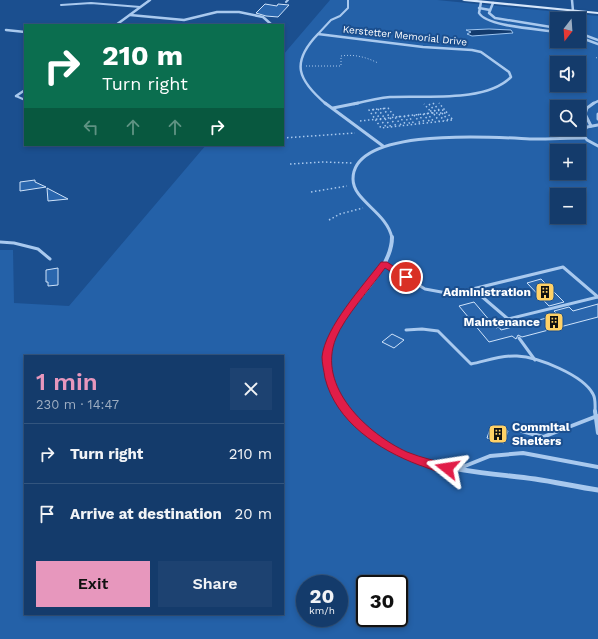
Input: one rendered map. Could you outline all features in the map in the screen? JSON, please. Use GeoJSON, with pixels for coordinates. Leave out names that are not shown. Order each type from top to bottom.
{"type":"FeatureCollection","features":[{"type":"Feature","properties":{"kind":"main road"},"geometry":{"type":"LineString","coordinates":[[464,0],[598,13]]}},
{"type":"Feature","properties":{"kind":"street"},"geometry":{"type":"LineString","coordinates":[[117,24],[150,0]]}},
{"type":"Feature","properties":{"kind":"street"},"geometry":{"type":"LineString","coordinates":[[572,0],[573,11]]}},
{"type":"Feature","properties":{"kind":"street"},"geometry":{"type":"LineString","coordinates":[[481,2],[479,8],[480,16],[486,19],[505,24],[550,31]]}},
{"type":"Feature","properties":{"kind":"street"},"geometry":{"type":"LineString","coordinates":[[493,3],[489,13],[495,18],[550,27]]}},
{"type":"Feature","properties":{"kind":"street"},"geometry":{"type":"LineString","coordinates":[[479,8],[490,10]]}},
{"type":"Feature","properties":{"kind":"street"},"geometry":{"type":"LineString","coordinates":[[130,15],[184,20],[217,12],[239,12],[263,17],[271,24]]}},
{"type":"Feature","properties":{"kind":"street"},"geometry":{"type":"LineString","coordinates":[[530,28],[532,24]]}},
{"type":"Feature","properties":{"kind":"street"},"geometry":{"type":"LineString","coordinates":[[6,30],[24,32]]}},
{"type":"Feature","properties":{"kind":"street"},"geometry":{"type":"LineString","coordinates":[[318,34],[307,46],[301,66],[302,78],[309,88],[383,146]]}},
{"type":"Feature","properties":{"kind":"street","name":"Kerstetter Memorial Drive"},"geometry":{"type":"LineString","coordinates":[[318,34],[423,47],[482,52],[504,66],[511,76],[509,81],[496,88],[445,96],[385,98],[334,108]]}},
{"type":"Feature","properties":{"kind":"street"},"geometry":{"type":"LineString","coordinates":[[586,36],[598,40]]}},
{"type":"Feature","properties":{"kind":"street"},"geometry":{"type":"LineString","coordinates":[[586,40],[598,44]]}},
{"type":"Feature","properties":{"kind":"street"},"geometry":{"type":"LineString","coordinates":[[16,96],[24,91]]}},
{"type":"Feature","properties":{"kind":"street"},"geometry":{"type":"LineString","coordinates":[[591,126],[586,121],[584,115],[586,109],[598,101]]}},
{"type":"Feature","properties":{"kind":"street"},"geometry":{"type":"LineString","coordinates":[[598,114],[598,119]]}},
{"type":"Feature","properties":{"kind":"street"},"geometry":{"type":"LineString","coordinates":[[584,138],[583,131],[591,126],[598,125]]}},
{"type":"Feature","properties":{"kind":"street"},"geometry":{"type":"LineString","coordinates":[[598,146],[584,138],[474,137],[430,139],[383,146],[369,152],[354,167],[352,179],[356,190],[370,206],[383,217],[393,235],[390,254],[346,315],[331,339],[327,357],[333,389],[343,406],[358,424],[380,441],[403,455],[438,467],[537,480],[598,490]]}},
{"type":"Feature","properties":{"kind":"lane"},"geometry":{"type":"LineString","coordinates":[[318,34],[331,20],[345,12],[348,8],[348,0]]}},
{"type":"Feature","properties":{"kind":"lane"},"geometry":{"type":"LineString","coordinates":[[61,5],[72,3],[103,3],[140,7]]}},
{"type":"Feature","properties":{"kind":"lane"},"geometry":{"type":"LineString","coordinates":[[16,96],[24,100]]}},
{"type":"Feature","properties":{"kind":"lane"},"geometry":{"type":"LineString","coordinates":[[0,242],[14,243],[38,249],[50,259]]}},
{"type":"Feature","properties":{"kind":"lane"},"geometry":{"type":"LineString","coordinates":[[384,264],[425,288],[452,294],[563,267],[598,297]]}},
{"type":"Feature","properties":{"kind":"lane"},"geometry":{"type":"LineString","coordinates":[[473,289],[508,320],[598,297]]}},
{"type":"Feature","properties":{"kind":"lane"},"geometry":{"type":"LineString","coordinates":[[406,330],[422,329],[438,331],[471,364],[516,356],[535,360],[577,379],[588,387],[594,395],[597,416],[595,420],[598,433]]}},
{"type":"Feature","properties":{"kind":"lane"},"geometry":{"type":"LineString","coordinates":[[519,338],[535,360]]}},
{"type":"Feature","properties":{"kind":"lane"},"geometry":{"type":"LineString","coordinates":[[522,431],[543,437],[597,416]]}},
{"type":"Feature","properties":{"kind":"lane"},"geometry":{"type":"LineString","coordinates":[[456,470],[490,456],[523,453],[598,467]]}},
{"type":"Feature","properties":{"kind":"path"},"geometry":{"type":"LineString","coordinates":[[301,66],[341,66],[341,56],[344,55],[366,58],[378,63]]}},
{"type":"Feature","properties":{"kind":"path"},"geometry":{"type":"LineString","coordinates":[[418,97],[440,121]]}},
{"type":"Feature","properties":{"kind":"path"},"geometry":{"type":"LineString","coordinates":[[402,125],[388,108],[369,110],[381,128],[453,120],[438,102],[424,104]]}},
{"type":"Feature","properties":{"kind":"path"},"geometry":{"type":"LineString","coordinates":[[433,103],[440,110]]}},
{"type":"Feature","properties":{"kind":"path"},"geometry":{"type":"LineString","coordinates":[[429,104],[435,111]]}},
{"type":"Feature","properties":{"kind":"path"},"geometry":{"type":"LineString","coordinates":[[382,108],[396,126]]}},
{"type":"Feature","properties":{"kind":"path"},"geometry":{"type":"LineString","coordinates":[[373,109],[386,127]]}},
{"type":"Feature","properties":{"kind":"path"},"geometry":{"type":"LineString","coordinates":[[378,109],[391,127]]}},
{"type":"Feature","properties":{"kind":"path"},"geometry":{"type":"LineString","coordinates":[[432,113],[435,111],[445,110]]}},
{"type":"Feature","properties":{"kind":"path"},"geometry":{"type":"LineString","coordinates":[[351,122],[427,113],[447,113]]}},
{"type":"Feature","properties":{"kind":"path"},"geometry":{"type":"LineString","coordinates":[[427,113],[434,122]]}},
{"type":"Feature","properties":{"kind":"path"},"geometry":{"type":"LineString","coordinates":[[442,113],[448,120]]}},
{"type":"Feature","properties":{"kind":"path"},"geometry":{"type":"LineString","coordinates":[[418,114],[425,123]]}},
{"type":"Feature","properties":{"kind":"path"},"geometry":{"type":"LineString","coordinates":[[423,114],[430,122]]}},
{"type":"Feature","properties":{"kind":"path"},"geometry":{"type":"LineString","coordinates":[[438,114],[444,121]]}},
{"type":"Feature","properties":{"kind":"path"},"geometry":{"type":"LineString","coordinates":[[414,115],[420,123]]}},
{"type":"Feature","properties":{"kind":"path"},"geometry":{"type":"LineString","coordinates":[[399,116],[406,125]]}},
{"type":"Feature","properties":{"kind":"path"},"geometry":{"type":"LineString","coordinates":[[404,116],[410,124]]}},
{"type":"Feature","properties":{"kind":"path"},"geometry":{"type":"LineString","coordinates":[[408,116],[414,124]]}},
{"type":"Feature","properties":{"kind":"path"},"geometry":{"type":"LineString","coordinates":[[284,138],[366,133]]}},
{"type":"Feature","properties":{"kind":"path"},"geometry":{"type":"LineString","coordinates":[[290,164],[323,162],[358,163]]}},
{"type":"Feature","properties":{"kind":"path"},"geometry":{"type":"LineString","coordinates":[[311,192],[327,188],[354,185]]}},
{"type":"Feature","properties":{"kind":"path"},"geometry":{"type":"LineString","coordinates":[[329,220],[340,214],[370,206]]}},
{"type":"Feature","properties":{"kind":"shaded area"},"geometry":{"type":"Polygon","coordinates":[[[330,0],[437,0],[558,12],[550,12],[550,48],[586,48],[586,15],[598,16],[598,639],[0,639],[0,250],[13,250],[14,303],[69,306],[205,146],[284,146],[284,54],[330,0]]]}},
{"type":"Feature","properties":{"kind":"shaded area"},"geometry":{"type":"Polygon","coordinates":[[[466,30],[511,30],[513,33],[472,36],[467,34],[471,32],[466,30]]]}},
{"type":"Feature","properties":{"kind":"building"},"geometry":{"type":"Polygon","coordinates":[[[265,4],[277,6],[278,4],[289,5],[278,17],[256,13],[265,4]]]}},
{"type":"Feature","properties":{"kind":"building"},"geometry":{"type":"Polygon","coordinates":[[[35,180],[35,182],[46,187],[20,191],[20,182],[35,180]]]}},
{"type":"Feature","properties":{"kind":"building"},"geometry":{"type":"Polygon","coordinates":[[[47,188],[68,199],[48,201],[47,188]]]}},
{"type":"Feature","properties":{"kind":"building"},"geometry":{"type":"Polygon","coordinates":[[[58,268],[58,285],[48,286],[48,282],[46,282],[46,270],[58,268]]]}},
{"type":"Feature","properties":{"kind":"building","name":"Administration"},"geometry":{"type":"Polygon","coordinates":[[[541,279],[564,302],[549,306],[527,283],[541,279]]]}},
{"type":"Feature","properties":{"kind":"building","name":"Maintenance"},"geometry":{"type":"Polygon","coordinates":[[[474,302],[496,328],[499,327],[501,330],[558,315],[554,311],[569,307],[573,311],[598,304],[598,317],[522,337],[518,335],[516,339],[512,336],[489,342],[459,306],[474,302]]]}},
{"type":"Feature","properties":{"kind":"building"},"geometry":{"type":"Polygon","coordinates":[[[392,334],[404,340],[394,348],[382,342],[392,334]]]}},
{"type":"Feature","properties":{"kind":"building","name":"Commital Shelters"},"geometry":{"type":"Polygon","coordinates":[[[491,426],[508,431],[504,443],[487,438],[491,426]]]}},
{"type":"Feature","properties":{"kind":"place","name":"Administration"},"geometry":{"type":"Point","coordinates":[545,292]}},
{"type":"Feature","properties":{"kind":"place","name":"Maintenance"},"geometry":{"type":"Point","coordinates":[554,322]}},
{"type":"Feature","properties":{"kind":"place","name":"Commital Shelters"},"geometry":{"type":"Point","coordinates":[498,434]}},
{"type":"Feature","properties":{"kind":"route"},"geometry":{"type":"LineString","coordinates":[[406,277],[384,264],[346,315],[331,339],[327,357],[329,371],[333,389],[343,406],[358,424],[380,441],[403,455],[438,467],[447,468]]}}]}
